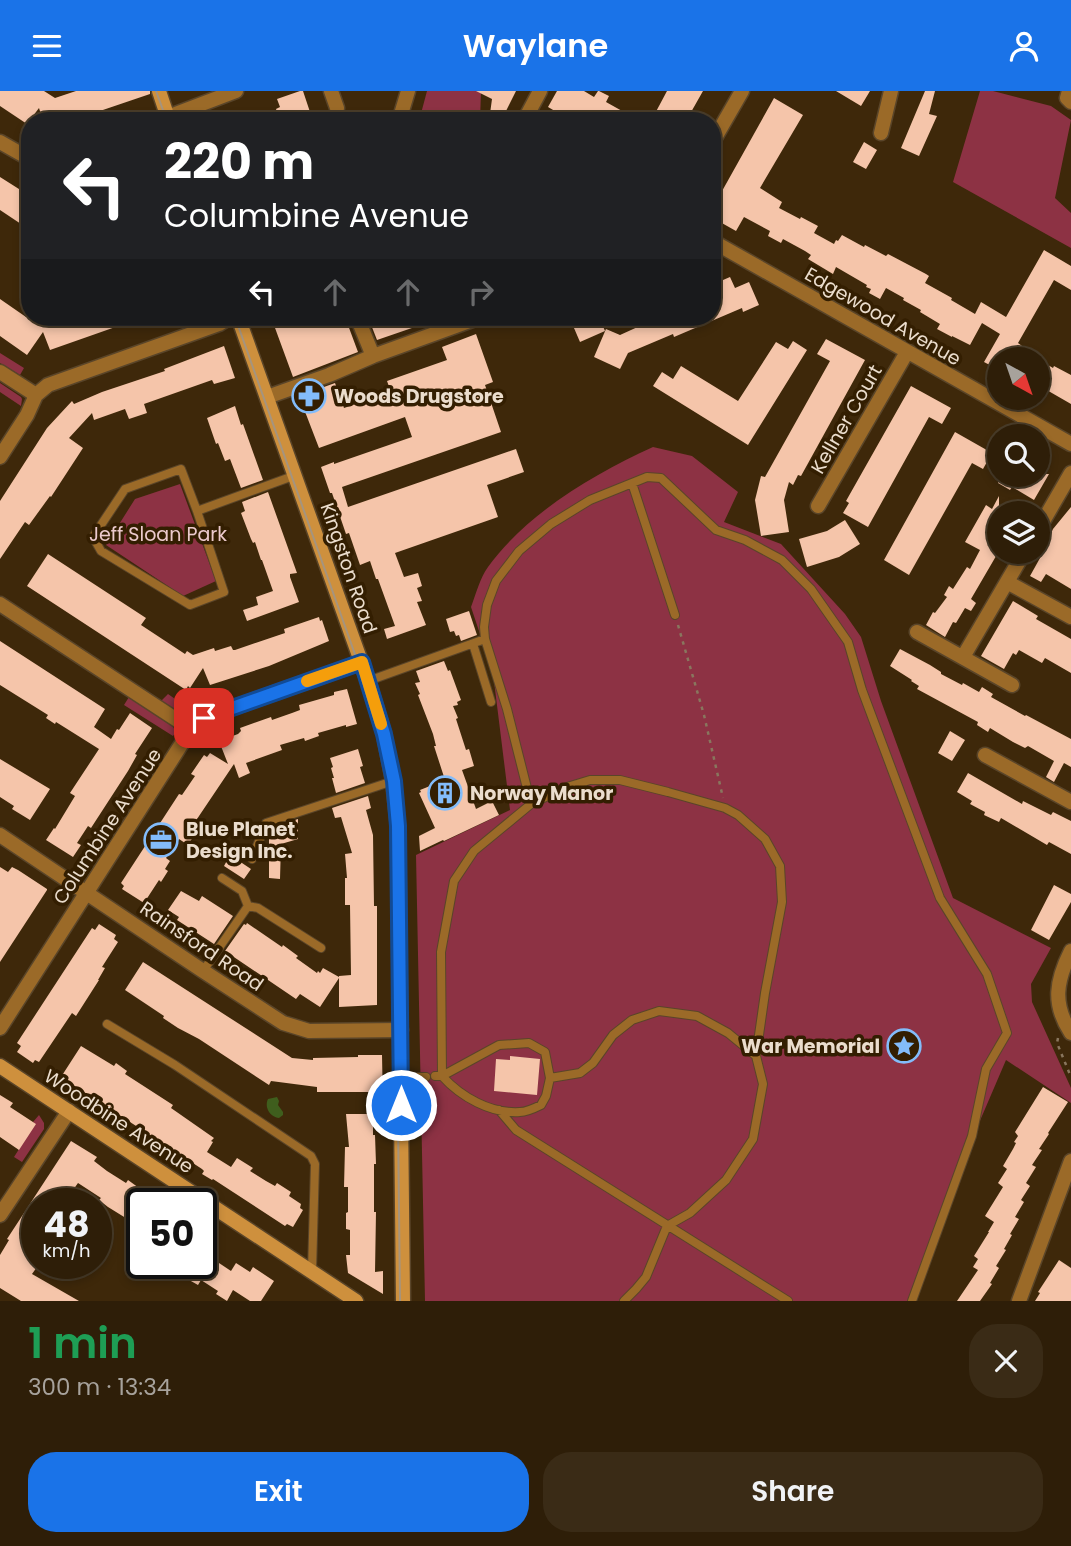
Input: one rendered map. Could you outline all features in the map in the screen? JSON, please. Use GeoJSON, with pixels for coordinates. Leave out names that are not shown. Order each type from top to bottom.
{"type":"FeatureCollection","features":[{"type":"Feature","properties":{"kind":"main road"},"geometry":{"type":"LineString","coordinates":[[159,91],[164,112]]}},
{"type":"Feature","properties":{"kind":"main road","name":"Kingston Road"},"geometry":{"type":"LineString","coordinates":[[242,326],[362,662],[384,734],[394,781],[398,826],[403,1301]]}},
{"type":"Feature","properties":{"kind":"main road","name":"Woodbine Avenue"},"geometry":{"type":"LineString","coordinates":[[0,1066],[356,1301]]}},
{"type":"Feature","properties":{"kind":"street"},"geometry":{"type":"LineString","coordinates":[[183,112],[236,91]]}},
{"type":"Feature","properties":{"kind":"street"},"geometry":{"type":"LineString","coordinates":[[331,91],[337,108]]}},
{"type":"Feature","properties":{"kind":"street"},"geometry":{"type":"LineString","coordinates":[[402,112],[408,91]]}},
{"type":"Feature","properties":{"kind":"street"},"geometry":{"type":"LineString","coordinates":[[529,112],[540,91]]}},
{"type":"Feature","properties":{"kind":"street"},"geometry":{"type":"LineString","coordinates":[[721,127],[742,91]]}},
{"type":"Feature","properties":{"kind":"street"},"geometry":{"type":"LineString","coordinates":[[881,133],[891,91]]}},
{"type":"Feature","properties":{"kind":"street"},"geometry":{"type":"LineString","coordinates":[[0,142],[21,154]]}},
{"type":"Feature","properties":{"kind":"street","name":"Edgewood Avenue"},"geometry":{"type":"LineString","coordinates":[[721,247],[1071,444]]}},
{"type":"Feature","properties":{"kind":"street"},"geometry":{"type":"LineString","coordinates":[[0,457],[27,415],[36,395],[48,385],[213,326]]}},
{"type":"Feature","properties":{"kind":"street"},"geometry":{"type":"LineString","coordinates":[[361,326],[373,356]]}},
{"type":"Feature","properties":{"kind":"street"},"geometry":{"type":"LineString","coordinates":[[267,397],[456,326]]}},
{"type":"Feature","properties":{"kind":"street","name":"Kellner Court"},"geometry":{"type":"LineString","coordinates":[[818,506],[907,352]]}},
{"type":"Feature","properties":{"kind":"street"},"geometry":{"type":"LineString","coordinates":[[0,372],[36,395]]}},
{"type":"Feature","properties":{"kind":"street"},"geometry":{"type":"LineString","coordinates":[[1050,509],[1071,473]]}},
{"type":"Feature","properties":{"kind":"street"},"geometry":{"type":"LineString","coordinates":[[964,657],[1017,564]]}},
{"type":"Feature","properties":{"kind":"street"},"geometry":{"type":"LineString","coordinates":[[1007,582],[1071,617]]}},
{"type":"Feature","properties":{"kind":"street"},"geometry":{"type":"LineString","coordinates":[[0,604],[177,720],[192,727],[204,718],[362,662]]}},
{"type":"Feature","properties":{"kind":"street"},"geometry":{"type":"LineString","coordinates":[[917,632],[1012,685]]}},
{"type":"Feature","properties":{"kind":"street","name":"Columbine Avenue"},"geometry":{"type":"LineString","coordinates":[[0,1028],[192,727]]}},
{"type":"Feature","properties":{"kind":"street"},"geometry":{"type":"LineString","coordinates":[[985,755],[1071,802]]}},
{"type":"Feature","properties":{"kind":"street","name":"Rainsford Road"},"geometry":{"type":"LineString","coordinates":[[0,835],[283,1023],[309,1031],[401,1030]]}},
{"type":"Feature","properties":{"kind":"street"},"geometry":{"type":"LineString","coordinates":[[1065,1034],[1057,993],[1062,970],[1071,951]]}},
{"type":"Feature","properties":{"kind":"street"},"geometry":{"type":"LineString","coordinates":[[0,1215],[69,1111]]}},
{"type":"Feature","properties":{"kind":"street"},"geometry":{"type":"LineString","coordinates":[[1019,1301],[1071,1162]]}},
{"type":"Feature","properties":{"kind":"lane"},"geometry":{"type":"LineString","coordinates":[[181,469],[197,511],[224,592],[190,605],[101,551],[93,537],[125,489],[181,469]]}},
{"type":"Feature","properties":{"kind":"lane"},"geometry":{"type":"LineString","coordinates":[[197,511],[296,475]]}},
{"type":"Feature","properties":{"kind":"lane"},"geometry":{"type":"LineString","coordinates":[[531,804],[507,709],[485,639],[484,627],[487,605],[496,581],[519,551],[551,524],[590,500],[647,477],[661,478],[716,530],[745,540],[782,560],[811,589],[848,642],[862,690],[940,898],[987,974],[1007,1033],[986,1069],[972,1136],[912,1301]]}},
{"type":"Feature","properties":{"kind":"lane"},"geometry":{"type":"LineString","coordinates":[[632,483],[675,615]]}},
{"type":"Feature","properties":{"kind":"lane"},"geometry":{"type":"LineString","coordinates":[[368,681],[485,639]]}},
{"type":"Feature","properties":{"kind":"lane"},"geometry":{"type":"LineString","coordinates":[[473,644],[491,702]]}},
{"type":"Feature","properties":{"kind":"lane"},"geometry":{"type":"LineString","coordinates":[[434,1076],[441,952],[454,881],[474,851],[531,804],[567,787],[590,780],[620,781],[725,808],[738,815],[765,839],[780,866],[782,902],[755,1056],[763,1084],[753,1139],[726,1180],[690,1213],[667,1226],[646,1277],[624,1301]]}},
{"type":"Feature","properties":{"kind":"lane"},"geometry":{"type":"LineString","coordinates":[[252,859],[266,823],[394,781]]}},
{"type":"Feature","properties":{"kind":"lane"},"geometry":{"type":"LineString","coordinates":[[222,878],[242,891],[248,906]]}},
{"type":"Feature","properties":{"kind":"lane"},"geometry":{"type":"LineString","coordinates":[[248,906],[258,908],[321,948]]}},
{"type":"Feature","properties":{"kind":"lane"},"geometry":{"type":"LineString","coordinates":[[203,971],[248,906]]}},
{"type":"Feature","properties":{"kind":"lane"},"geometry":{"type":"LineString","coordinates":[[550,1078],[580,1073],[593,1063],[613,1035],[632,1020],[659,1011],[697,1016],[728,1033],[755,1056]]}},
{"type":"Feature","properties":{"kind":"lane"},"geometry":{"type":"LineString","coordinates":[[107,1024],[175,1065],[311,1156],[315,1164],[312,1271]]}},
{"type":"Feature","properties":{"kind":"lane"},"geometry":{"type":"LineString","coordinates":[[401,1077],[434,1076],[499,1045],[529,1043],[545,1052],[550,1078],[547,1096],[541,1105],[522,1112],[499,1110],[468,1099],[434,1076]]}},
{"type":"Feature","properties":{"kind":"lane"},"geometry":{"type":"LineString","coordinates":[[499,1110],[516,1131],[788,1301]]}},
{"type":"Feature","properties":{"kind":"path"},"geometry":{"type":"LineString","coordinates":[[675,615],[704,715],[725,808]]}},
{"type":"Feature","properties":{"kind":"path"},"geometry":{"type":"LineString","coordinates":[[1065,1034],[1057,1043],[1071,1077]]}},
{"type":"Feature","properties":{"kind":"green space"},"geometry":{"type":"Polygon","coordinates":[[[427,91],[481,91],[480,112],[421,112],[427,91]]]}},
{"type":"Feature","properties":{"kind":"green space"},"geometry":{"type":"Polygon","coordinates":[[[980,91],[993,91],[1051,106],[1071,120],[1055,198],[1071,213],[1071,248],[953,182],[980,91]]]}},
{"type":"Feature","properties":{"kind":"green space"},"geometry":{"type":"Polygon","coordinates":[[[0,353],[24,368],[20,375],[0,363],[0,353]]]}},
{"type":"Feature","properties":{"kind":"green space"},"geometry":{"type":"Polygon","coordinates":[[[0,383],[21,397],[21,406],[0,392],[0,383]]]}},
{"type":"Feature","properties":{"kind":"green space"},"geometry":{"type":"Polygon","coordinates":[[[653,447],[692,456],[738,492],[724,522],[781,544],[845,614],[861,637],[881,701],[953,898],[1051,948],[1031,984],[1032,1002],[1071,1088],[1071,1103],[1006,1060],[979,1123],[915,1301],[425,1301],[416,855],[510,810],[493,673],[471,607],[488,567],[522,529],[585,483],[653,447]]]}},
{"type":"Feature","properties":{"kind":"green space","name":"Jeff Sloan Park"},"geometry":{"type":"Polygon","coordinates":[[[180,484],[216,581],[183,596],[106,545],[135,499],[180,484]]]}},
{"type":"Feature","properties":{"kind":"green space"},"geometry":{"type":"Polygon","coordinates":[[[168,694],[188,708],[188,713],[178,712],[161,701],[168,694]]]}},
{"type":"Feature","properties":{"kind":"green space"},"geometry":{"type":"Polygon","coordinates":[[[129,697],[172,725],[176,732],[173,736],[124,705],[129,697]]]}},
{"type":"Feature","properties":{"kind":"green space"},"geometry":{"type":"Polygon","coordinates":[[[39,1115],[44,1129],[22,1162],[14,1157],[39,1115]]]}},
{"type":"Feature","properties":{"kind":"shaded area"},"geometry":{"type":"Polygon","coordinates":[[[277,1097],[283,1112],[279,1118],[267,1108],[268,1099],[277,1097]]]}},
{"type":"Feature","properties":{"kind":"building"},"geometry":{"type":"Polygon","coordinates":[[[0,91],[44,91],[55,98],[76,91],[150,91],[150,94],[97,112],[40,112],[39,108],[36,112],[21,112],[21,120],[0,106],[0,91]]]}},
{"type":"Feature","properties":{"kind":"building"},"geometry":{"type":"Polygon","coordinates":[[[303,91],[310,112],[277,112],[276,109],[280,107],[277,99],[303,91]]]}},
{"type":"Feature","properties":{"kind":"building"},"geometry":{"type":"Polygon","coordinates":[[[476,91],[516,91],[506,112],[490,112],[492,99],[476,91]]]}},
{"type":"Feature","properties":{"kind":"building"},"geometry":{"type":"Polygon","coordinates":[[[557,91],[584,91],[594,97],[599,91],[609,96],[606,102],[624,112],[557,112],[548,107],[557,91]]]}},
{"type":"Feature","properties":{"kind":"building"},"geometry":{"type":"Polygon","coordinates":[[[667,91],[703,91],[691,112],[656,112],[667,91]]]}},
{"type":"Feature","properties":{"kind":"building"},"geometry":{"type":"Polygon","coordinates":[[[836,91],[870,91],[861,106],[836,91]]]}},
{"type":"Feature","properties":{"kind":"building"},"geometry":{"type":"Polygon","coordinates":[[[925,91],[935,91],[929,114],[937,116],[919,156],[901,148],[925,91]]]}},
{"type":"Feature","properties":{"kind":"building"},"geometry":{"type":"Polygon","coordinates":[[[774,98],[803,115],[760,188],[782,202],[779,208],[818,226],[814,233],[834,244],[842,235],[864,247],[865,245],[886,256],[888,254],[929,276],[925,283],[975,314],[981,302],[1006,317],[1044,250],[1071,266],[1071,290],[1054,280],[1018,343],[1021,347],[993,347],[1000,334],[982,323],[970,345],[937,329],[940,324],[903,300],[904,298],[886,288],[880,299],[869,293],[871,289],[866,287],[867,285],[836,267],[833,274],[808,259],[811,255],[805,251],[783,239],[781,243],[768,236],[770,231],[744,217],[736,231],[721,223],[721,193],[774,98]]]}},
{"type":"Feature","properties":{"kind":"building"},"geometry":{"type":"Polygon","coordinates":[[[864,142],[877,150],[866,169],[853,162],[864,142]]]}},
{"type":"Feature","properties":{"kind":"building"},"geometry":{"type":"Polygon","coordinates":[[[0,177],[21,190],[21,224],[0,210],[0,177]]]}},
{"type":"Feature","properties":{"kind":"building"},"geometry":{"type":"Polygon","coordinates":[[[730,277],[735,288],[749,282],[759,305],[743,312],[742,308],[721,317],[721,281],[730,277]]]}},
{"type":"Feature","properties":{"kind":"building"},"geometry":{"type":"Polygon","coordinates":[[[0,299],[21,314],[21,326],[118,326],[50,350],[43,332],[27,355],[0,336],[0,299]]]}},
{"type":"Feature","properties":{"kind":"building"},"geometry":{"type":"Polygon","coordinates":[[[274,326],[348,326],[358,352],[293,377],[274,326]]]}},
{"type":"Feature","properties":{"kind":"building"},"geometry":{"type":"Polygon","coordinates":[[[372,326],[418,326],[377,340],[372,326]]]}},
{"type":"Feature","properties":{"kind":"building"},"geometry":{"type":"Polygon","coordinates":[[[573,326],[603,326],[605,331],[580,342],[573,326]]]}},
{"type":"Feature","properties":{"kind":"building"},"geometry":{"type":"Polygon","coordinates":[[[640,326],[700,326],[628,353],[620,369],[594,357],[606,329],[620,335],[640,326]]]}},
{"type":"Feature","properties":{"kind":"building"},"geometry":{"type":"Polygon","coordinates":[[[476,334],[493,382],[485,385],[501,432],[342,487],[348,507],[516,449],[524,472],[487,485],[498,517],[395,553],[404,577],[418,573],[422,586],[417,588],[422,601],[417,602],[426,625],[387,639],[384,629],[395,626],[378,579],[370,561],[360,565],[321,467],[412,437],[405,417],[319,448],[299,396],[335,383],[344,408],[391,392],[387,381],[447,360],[442,347],[476,334]]]}},
{"type":"Feature","properties":{"kind":"building"},"geometry":{"type":"Polygon","coordinates":[[[826,339],[865,360],[801,476],[798,475],[793,485],[789,482],[784,500],[789,532],[761,536],[755,500],[761,476],[765,477],[830,361],[817,354],[826,339]]]}},
{"type":"Feature","properties":{"kind":"building"},"geometry":{"type":"Polygon","coordinates":[[[793,341],[807,350],[748,445],[653,386],[662,372],[673,379],[681,366],[738,401],[776,342],[788,349],[793,341]]]}},
{"type":"Feature","properties":{"kind":"building"},"geometry":{"type":"Polygon","coordinates":[[[224,346],[235,378],[214,384],[212,380],[144,404],[147,413],[129,419],[125,409],[94,420],[92,413],[69,438],[83,448],[51,497],[29,525],[25,522],[0,559],[0,501],[47,428],[72,401],[74,404],[224,346]]]}},
{"type":"Feature","properties":{"kind":"building"},"geometry":{"type":"Polygon","coordinates":[[[1050,366],[1071,375],[1071,404],[1050,392],[1050,366]]]}},
{"type":"Feature","properties":{"kind":"building"},"geometry":{"type":"Polygon","coordinates":[[[911,386],[951,408],[942,424],[929,417],[868,527],[843,513],[849,503],[846,501],[911,386]]]}},
{"type":"Feature","properties":{"kind":"building"},"geometry":{"type":"Polygon","coordinates":[[[235,406],[263,480],[241,488],[230,459],[225,461],[218,443],[216,444],[207,418],[235,406]]]}},
{"type":"Feature","properties":{"kind":"building"},"geometry":{"type":"Polygon","coordinates":[[[955,432],[987,450],[987,462],[983,469],[972,463],[909,575],[884,560],[955,432]]]}},
{"type":"Feature","properties":{"kind":"building"},"geometry":{"type":"Polygon","coordinates":[[[1012,487],[1042,487],[1034,500],[1012,487]]]}},
{"type":"Feature","properties":{"kind":"building"},"geometry":{"type":"Polygon","coordinates":[[[268,492],[297,573],[290,574],[290,577],[299,602],[247,621],[243,610],[258,605],[256,597],[273,591],[241,513],[245,511],[242,502],[268,492]]]}},
{"type":"Feature","properties":{"kind":"building"},"geometry":{"type":"Polygon","coordinates":[[[986,505],[987,564],[991,564],[971,599],[976,603],[971,611],[965,608],[945,637],[926,625],[933,612],[935,613],[947,597],[944,595],[949,586],[953,589],[967,567],[970,569],[980,550],[965,542],[986,505]]]}},
{"type":"Feature","properties":{"kind":"building"},"geometry":{"type":"Polygon","coordinates":[[[1071,507],[1071,589],[1046,574],[1041,582],[1030,576],[1037,564],[1050,564],[1050,536],[1071,507]]]}},
{"type":"Feature","properties":{"kind":"building"},"geometry":{"type":"Polygon","coordinates":[[[845,520],[860,544],[839,557],[807,567],[799,539],[827,531],[845,520]]]}},
{"type":"Feature","properties":{"kind":"building"},"geometry":{"type":"Polygon","coordinates":[[[48,554],[146,618],[141,625],[185,654],[187,651],[193,655],[231,646],[235,650],[285,633],[284,629],[319,617],[329,641],[269,666],[210,685],[203,668],[186,690],[27,586],[48,554]]]}},
{"type":"Feature","properties":{"kind":"building"},"geometry":{"type":"Polygon","coordinates":[[[1013,601],[1038,616],[1036,619],[1071,639],[1071,673],[1045,658],[1042,663],[1019,650],[1016,655],[1013,653],[1004,669],[981,656],[1013,601]]]}},
{"type":"Feature","properties":{"kind":"building"},"geometry":{"type":"Polygon","coordinates":[[[469,611],[477,635],[461,641],[459,635],[456,636],[454,631],[450,632],[446,619],[469,611]]]}},
{"type":"Feature","properties":{"kind":"building"},"geometry":{"type":"Polygon","coordinates":[[[0,641],[105,709],[94,727],[111,739],[130,713],[152,728],[91,828],[88,826],[77,843],[81,845],[73,857],[46,840],[75,796],[70,793],[99,749],[56,722],[55,724],[46,718],[48,715],[0,685],[0,641]]]}},
{"type":"Feature","properties":{"kind":"building"},"geometry":{"type":"Polygon","coordinates":[[[900,649],[962,685],[963,683],[979,692],[982,687],[993,694],[991,697],[1071,739],[1071,767],[1064,763],[1054,782],[1046,777],[1054,761],[990,728],[988,732],[977,725],[978,722],[917,689],[919,686],[912,680],[890,666],[900,649]]]}},
{"type":"Feature","properties":{"kind":"building"},"geometry":{"type":"Polygon","coordinates":[[[444,661],[461,700],[457,702],[458,705],[453,706],[466,750],[469,749],[474,766],[462,770],[476,809],[492,801],[499,815],[420,851],[419,836],[435,828],[420,790],[445,780],[433,734],[418,695],[420,694],[415,683],[420,682],[416,671],[444,661]]]}},
{"type":"Feature","properties":{"kind":"building"},"geometry":{"type":"Polygon","coordinates":[[[347,689],[357,724],[318,733],[319,736],[305,741],[304,738],[280,745],[282,750],[246,763],[250,773],[239,778],[234,764],[197,819],[199,821],[192,832],[195,834],[188,845],[179,839],[166,858],[170,861],[165,869],[168,871],[144,903],[122,889],[124,886],[121,883],[179,794],[182,795],[195,776],[191,774],[204,755],[207,757],[210,753],[228,764],[219,741],[238,734],[240,728],[292,713],[300,710],[299,705],[347,689]]]}},
{"type":"Feature","properties":{"kind":"building"},"geometry":{"type":"Polygon","coordinates":[[[950,731],[965,740],[952,761],[938,753],[950,731]]]}},
{"type":"Feature","properties":{"kind":"building"},"geometry":{"type":"Polygon","coordinates":[[[358,749],[365,783],[336,793],[330,758],[358,749]]]}},
{"type":"Feature","properties":{"kind":"building"},"geometry":{"type":"Polygon","coordinates":[[[0,759],[50,789],[30,820],[12,809],[14,806],[0,797],[0,759]]]}},
{"type":"Feature","properties":{"kind":"building"},"geometry":{"type":"Polygon","coordinates":[[[968,773],[1022,804],[1023,801],[1051,815],[1053,812],[1071,821],[1071,854],[1049,842],[1047,845],[1001,818],[999,822],[984,815],[985,812],[970,804],[972,801],[957,792],[968,773]]]}},
{"type":"Feature","properties":{"kind":"building"},"geometry":{"type":"Polygon","coordinates":[[[368,796],[371,808],[366,810],[373,835],[374,906],[377,906],[377,1005],[339,1007],[339,978],[320,1007],[300,994],[296,999],[225,951],[247,923],[282,947],[283,945],[317,973],[323,968],[339,977],[351,975],[350,905],[345,905],[345,854],[352,853],[341,817],[335,818],[332,808],[368,796]]]}},
{"type":"Feature","properties":{"kind":"building"},"geometry":{"type":"Polygon","coordinates":[[[298,819],[298,839],[281,844],[280,879],[269,878],[269,832],[271,828],[298,819]]]}},
{"type":"Feature","properties":{"kind":"building"},"geometry":{"type":"Polygon","coordinates":[[[230,855],[251,869],[244,879],[224,866],[230,855]]]}},
{"type":"Feature","properties":{"kind":"building"},"geometry":{"type":"Polygon","coordinates":[[[0,867],[8,872],[12,867],[47,890],[0,962],[0,867]]]}},
{"type":"Feature","properties":{"kind":"building"},"geometry":{"type":"Polygon","coordinates":[[[1054,885],[1071,894],[1071,902],[1049,940],[1031,930],[1054,885]]]}},
{"type":"Feature","properties":{"kind":"building"},"geometry":{"type":"Polygon","coordinates":[[[181,891],[199,901],[202,896],[233,916],[214,944],[177,920],[179,917],[168,910],[181,891]]]}},
{"type":"Feature","properties":{"kind":"building"},"geometry":{"type":"Polygon","coordinates":[[[99,924],[116,935],[114,939],[118,942],[102,967],[105,968],[99,980],[76,1016],[72,1013],[39,1062],[35,1060],[33,1063],[17,1052],[21,1046],[17,1043],[92,928],[95,930],[99,924]]]}},
{"type":"Feature","properties":{"kind":"building"},"geometry":{"type":"Polygon","coordinates":[[[143,962],[292,1058],[313,1060],[382,1055],[383,1105],[370,1105],[370,1092],[317,1092],[317,1087],[271,1081],[269,1085],[178,1028],[125,990],[143,962]]]}},
{"type":"Feature","properties":{"kind":"building"},"geometry":{"type":"Polygon","coordinates":[[[81,1046],[114,1066],[116,1063],[127,1071],[125,1074],[173,1105],[171,1108],[214,1138],[207,1152],[231,1167],[237,1158],[253,1168],[250,1171],[291,1192],[289,1196],[301,1204],[300,1208],[303,1210],[293,1227],[287,1224],[285,1226],[202,1174],[202,1169],[61,1077],[81,1046]]]}},
{"type":"Feature","properties":{"kind":"building"},"geometry":{"type":"Polygon","coordinates":[[[510,1056],[540,1059],[537,1095],[494,1091],[496,1059],[510,1060],[510,1056]]]}},
{"type":"Feature","properties":{"kind":"building"},"geometry":{"type":"Polygon","coordinates":[[[1043,1087],[1068,1102],[1032,1165],[1036,1167],[1026,1183],[1030,1186],[1015,1217],[1019,1219],[996,1266],[999,1268],[990,1283],[992,1284],[980,1301],[957,1301],[978,1270],[973,1267],[978,1259],[974,1256],[994,1222],[985,1216],[1003,1187],[998,1183],[1007,1169],[1003,1166],[1016,1143],[1014,1142],[1018,1136],[1015,1132],[1043,1087]]]}},
{"type":"Feature","properties":{"kind":"building"},"geometry":{"type":"Polygon","coordinates":[[[0,1095],[13,1103],[10,1107],[36,1124],[19,1150],[0,1137],[0,1095]]]}},
{"type":"Feature","properties":{"kind":"building"},"geometry":{"type":"Polygon","coordinates":[[[346,1114],[373,1114],[376,1164],[375,1272],[383,1271],[383,1294],[348,1273],[348,1187],[344,1187],[345,1147],[349,1147],[346,1114]]]}},
{"type":"Feature","properties":{"kind":"building"},"geometry":{"type":"Polygon","coordinates":[[[71,1141],[97,1157],[94,1161],[107,1171],[139,1188],[126,1188],[126,1218],[112,1209],[112,1188],[86,1188],[78,1183],[74,1188],[40,1188],[71,1141]]]}},
{"type":"Feature","properties":{"kind":"building"},"geometry":{"type":"Polygon","coordinates":[[[21,1218],[21,1279],[41,1279],[79,1301],[21,1301],[0,1288],[0,1255],[9,1240],[7,1239],[21,1218]]]}},
{"type":"Feature","properties":{"kind":"building"},"geometry":{"type":"Polygon","coordinates":[[[1059,1260],[1071,1268],[1071,1301],[1035,1301],[1040,1293],[1038,1292],[1059,1260]]]}},
{"type":"Feature","properties":{"kind":"building"},"geometry":{"type":"Polygon","coordinates":[[[217,1262],[231,1271],[236,1263],[250,1272],[253,1267],[274,1281],[261,1301],[250,1301],[233,1290],[227,1301],[216,1294],[218,1291],[201,1280],[198,1285],[187,1279],[217,1279],[217,1262]]]}},
{"type":"Feature","properties":{"kind":"tram line"},"geometry":{"type":"LineString","coordinates":[[156,91],[164,112]]}},
{"type":"Feature","properties":{"kind":"tram line"},"geometry":{"type":"LineString","coordinates":[[238,326],[373,705],[388,775],[395,846],[400,1301]]}},
{"type":"Feature","properties":{"kind":"slow traffic"},"geometry":{"type":"LineString","coordinates":[[307,681],[362,662],[381,724]]}},
{"type":"Feature","properties":{"kind":"place","name":"Woods Drugstore"},"geometry":{"type":"Point","coordinates":[309,396]}},
{"type":"Feature","properties":{"kind":"place","name":"Norway Manor"},"geometry":{"type":"Point","coordinates":[445,793]}},
{"type":"Feature","properties":{"kind":"place","name":"Blue Planet Design Inc."},"geometry":{"type":"Point","coordinates":[161,840]}},
{"type":"Feature","properties":{"kind":"place","name":"War Memorial"},"geometry":{"type":"Point","coordinates":[904,1046]}},
{"type":"Feature","properties":{"kind":"route"},"geometry":{"type":"LineString","coordinates":[[204,718],[362,662],[384,734],[394,781],[398,826],[401,1105]]}}]}
